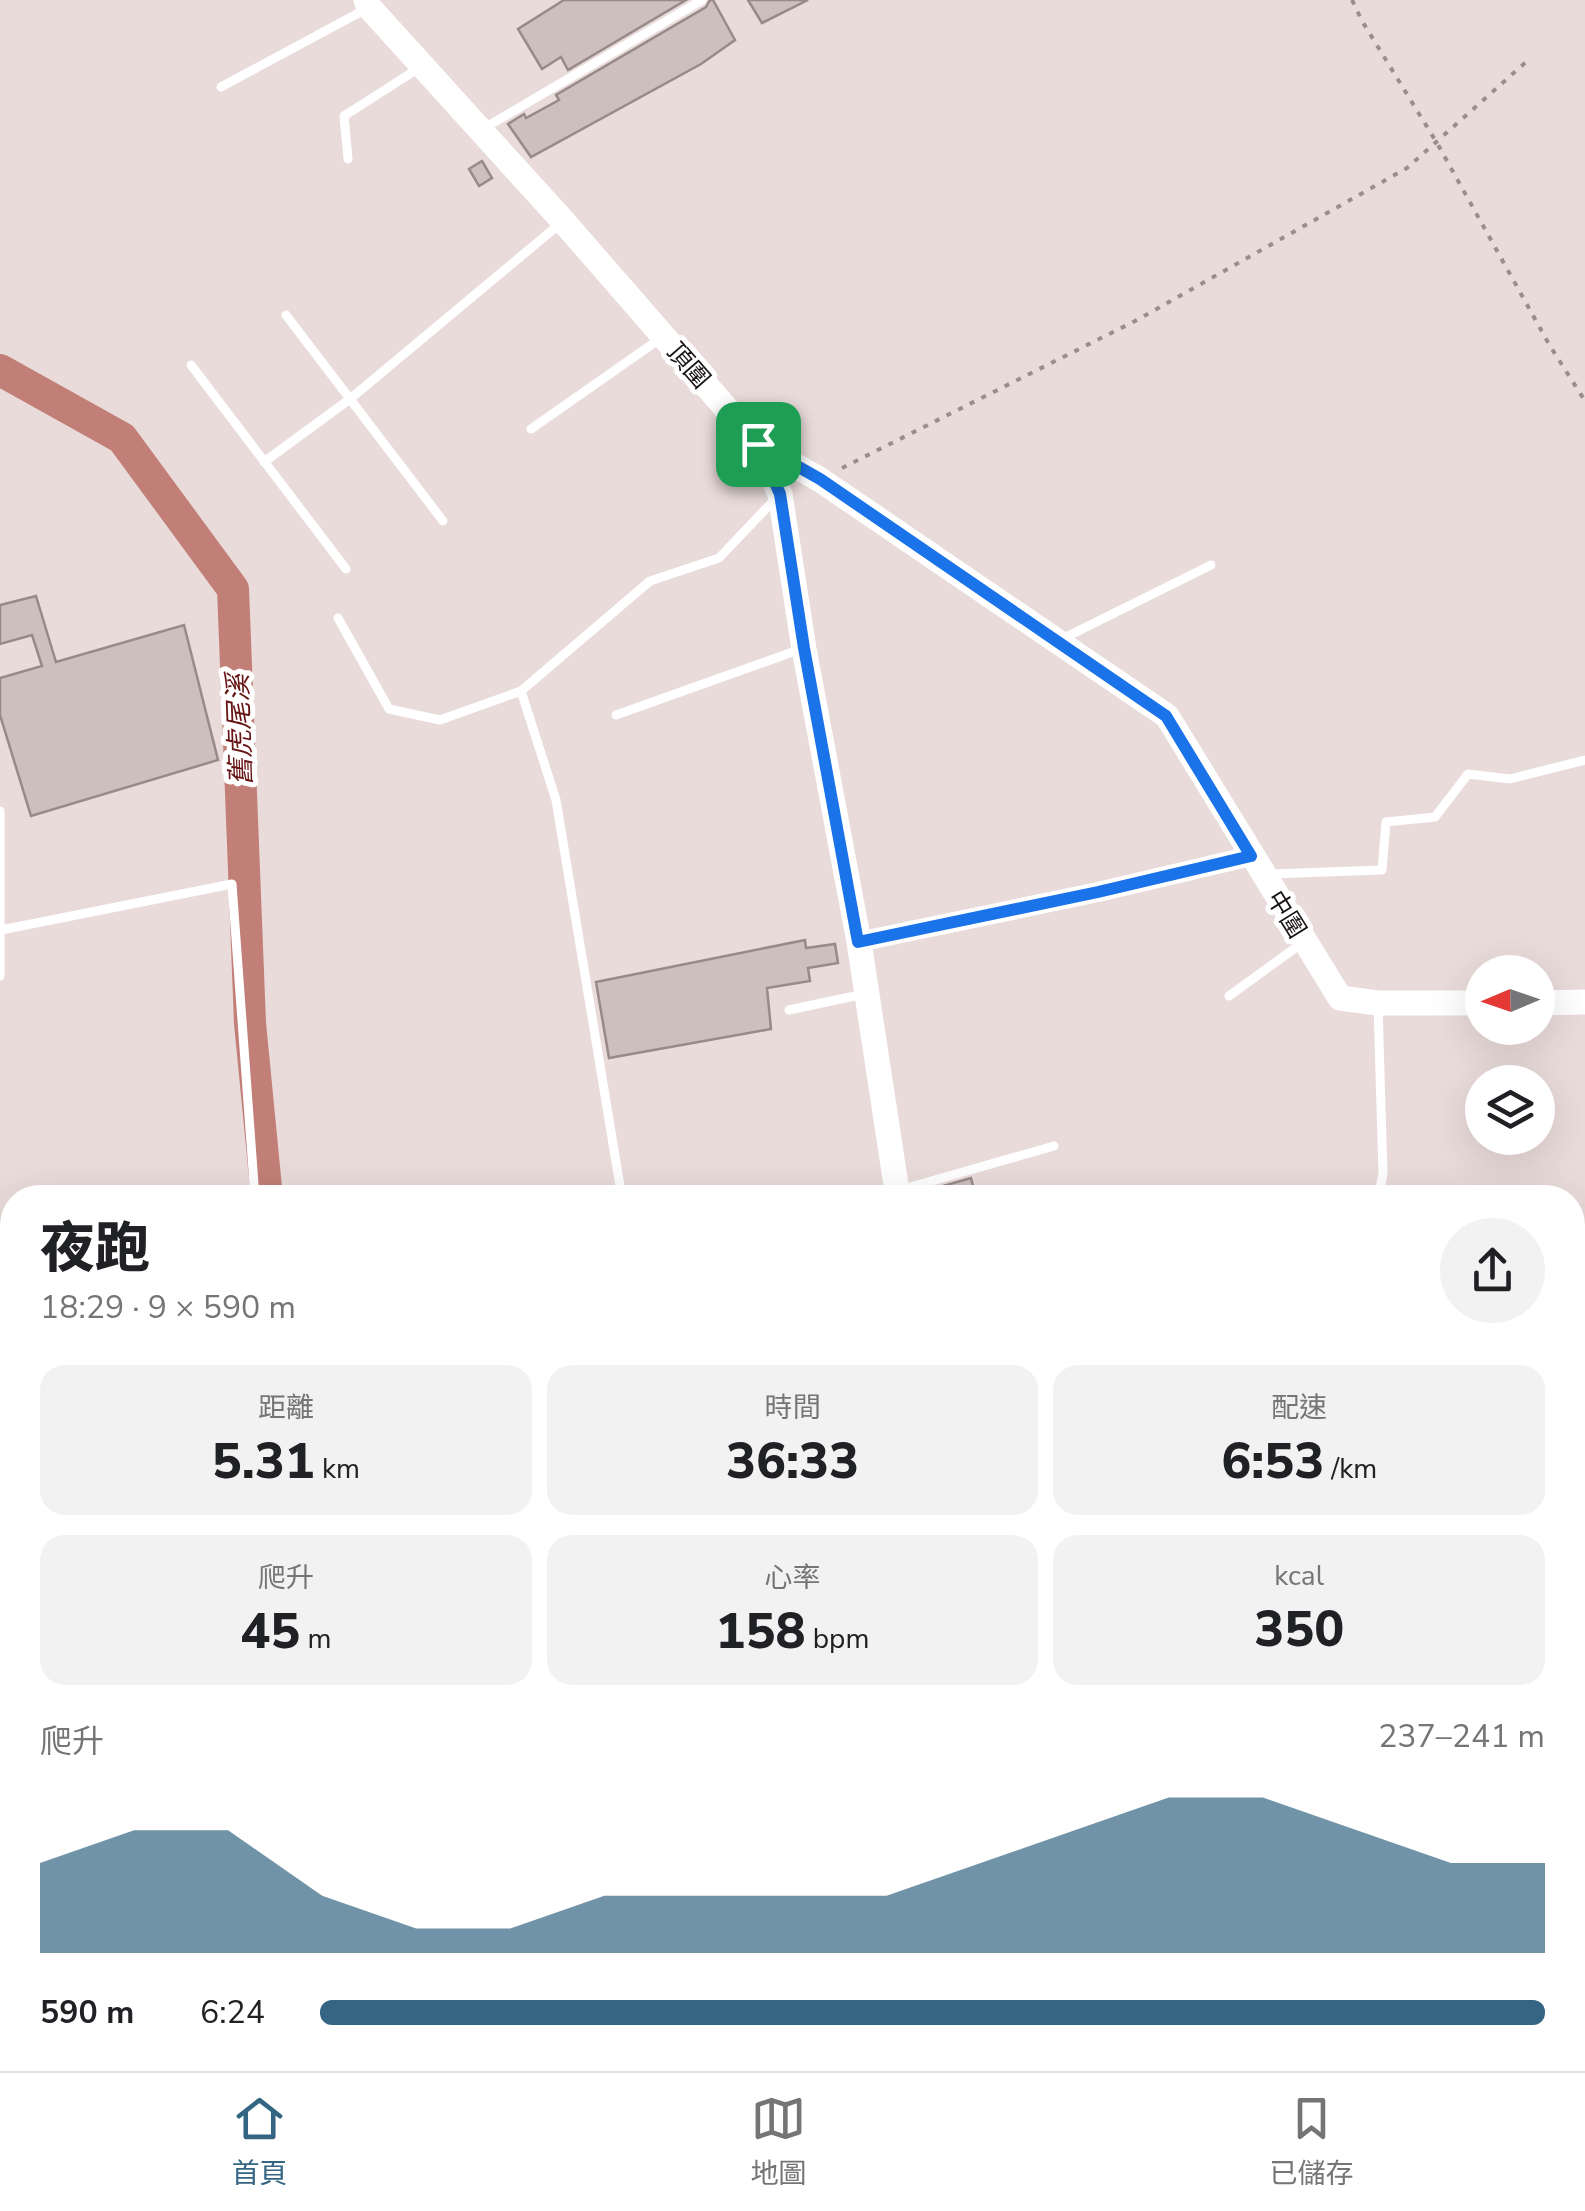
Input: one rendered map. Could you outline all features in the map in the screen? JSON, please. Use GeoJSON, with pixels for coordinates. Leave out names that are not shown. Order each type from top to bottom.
{"type":"FeatureCollection","features":[{"type":"Feature","properties":{"kind":"street","name":"頂圍"},"geometry":{"type":"LineString","coordinates":[[367,4],[758,444],[780,494],[858,942]]}},
{"type":"Feature","properties":{"kind":"street","name":"中圍"},"geometry":{"type":"LineString","coordinates":[[758,444],[820,479],[1166,716],[1340,998],[1378,1003],[1465,1003]]}},
{"type":"Feature","properties":{"kind":"street"},"geometry":{"type":"LineString","coordinates":[[858,942],[897,1185]]}},
{"type":"Feature","properties":{"kind":"street"},"geometry":{"type":"LineString","coordinates":[[1555,1002],[1585,1002]]}},
{"type":"Feature","properties":{"kind":"lane"},"geometry":{"type":"LineString","coordinates":[[480,131],[702,0]]}},
{"type":"Feature","properties":{"kind":"lane"},"geometry":{"type":"LineString","coordinates":[[221,88],[367,4]]}},
{"type":"Feature","properties":{"kind":"lane"},"geometry":{"type":"LineString","coordinates":[[348,159],[344,116],[421,66]]}},
{"type":"Feature","properties":{"kind":"lane"},"geometry":{"type":"LineString","coordinates":[[264,462],[350,398],[563,221]]}},
{"type":"Feature","properties":{"kind":"lane"},"geometry":{"type":"LineString","coordinates":[[286,315],[443,521]]}},
{"type":"Feature","properties":{"kind":"lane"},"geometry":{"type":"LineString","coordinates":[[531,429],[664,336]]}},
{"type":"Feature","properties":{"kind":"lane"},"geometry":{"type":"LineString","coordinates":[[191,365],[346,570]]}},
{"type":"Feature","properties":{"kind":"lane"},"geometry":{"type":"LineString","coordinates":[[338,618],[388,709],[440,720],[521,691],[650,581],[719,558],[780,494]]}},
{"type":"Feature","properties":{"kind":"lane"},"geometry":{"type":"LineString","coordinates":[[1057,642],[1211,564]]}},
{"type":"Feature","properties":{"kind":"lane"},"geometry":{"type":"LineString","coordinates":[[616,715],[804,648]]}},
{"type":"Feature","properties":{"kind":"lane"},"geometry":{"type":"LineString","coordinates":[[521,691],[556,800],[620,1185]]}},
{"type":"Feature","properties":{"kind":"lane"},"geometry":{"type":"LineString","coordinates":[[858,942],[1098,892],[1257,865],[1382,870],[1386,822],[1434,817],[1468,774],[1510,779],[1585,760]]}},
{"type":"Feature","properties":{"kind":"lane"},"geometry":{"type":"LineString","coordinates":[[0,811],[0,976]]}},
{"type":"Feature","properties":{"kind":"lane"},"geometry":{"type":"LineString","coordinates":[[1,930],[232,884],[254,1185]]}},
{"type":"Feature","properties":{"kind":"lane"},"geometry":{"type":"LineString","coordinates":[[1229,996],[1304,941]]}},
{"type":"Feature","properties":{"kind":"lane"},"geometry":{"type":"LineString","coordinates":[[789,1010],[866,994]]}},
{"type":"Feature","properties":{"kind":"lane"},"geometry":{"type":"LineString","coordinates":[[1378,1003],[1381,1185]]}},
{"type":"Feature","properties":{"kind":"lane"},"geometry":{"type":"LineString","coordinates":[[927,1185],[1054,1146]]}},
{"type":"Feature","properties":{"kind":"path"},"geometry":{"type":"LineString","coordinates":[[1352,0],[1585,401]]}},
{"type":"Feature","properties":{"kind":"path"},"geometry":{"type":"LineString","coordinates":[[820,479],[1137,320],[1407,168],[1526,62]]}},
{"type":"Feature","properties":{"kind":"building"},"geometry":{"type":"Polygon","coordinates":[[[564,0],[686,0],[568,70],[561,57],[542,69],[518,29],[564,0]]]}},
{"type":"Feature","properties":{"kind":"building"},"geometry":{"type":"Polygon","coordinates":[[[710,0],[735,40],[701,64],[531,157],[508,124],[559,100],[556,95],[706,7],[710,0]]]}},
{"type":"Feature","properties":{"kind":"building"},"geometry":{"type":"Polygon","coordinates":[[[748,0],[808,0],[762,23],[748,0]]]}},
{"type":"Feature","properties":{"kind":"building"},"geometry":{"type":"Polygon","coordinates":[[[482,161],[492,178],[479,186],[469,169],[482,161]]]}},
{"type":"Feature","properties":{"kind":"building"},"geometry":{"type":"Polygon","coordinates":[[[36,596],[56,662],[184,625],[218,760],[31,816],[0,715],[0,678],[42,666],[32,635],[0,644],[0,605],[36,596]]]}},
{"type":"Feature","properties":{"kind":"building"},"geometry":{"type":"Polygon","coordinates":[[[805,940],[806,948],[835,944],[838,963],[808,968],[810,981],[767,988],[771,1029],[609,1058],[596,982],[805,940]]]}},
{"type":"Feature","properties":{"kind":"building"},"geometry":{"type":"Polygon","coordinates":[[[971,1178],[973,1185],[946,1185],[971,1178]]]}},
{"type":"Feature","properties":{"kind":"waterway","name":"舊虎尾溪"},"geometry":{"type":"LineString","coordinates":[[0,370],[122,438],[233,589],[250,1023],[266,1185]]}},
{"type":"Feature","properties":{"kind":"route"},"geometry":{"type":"LineString","coordinates":[[758,444],[820,479],[1166,716],[1251,856],[858,942],[780,494],[758,444]]}}]}
